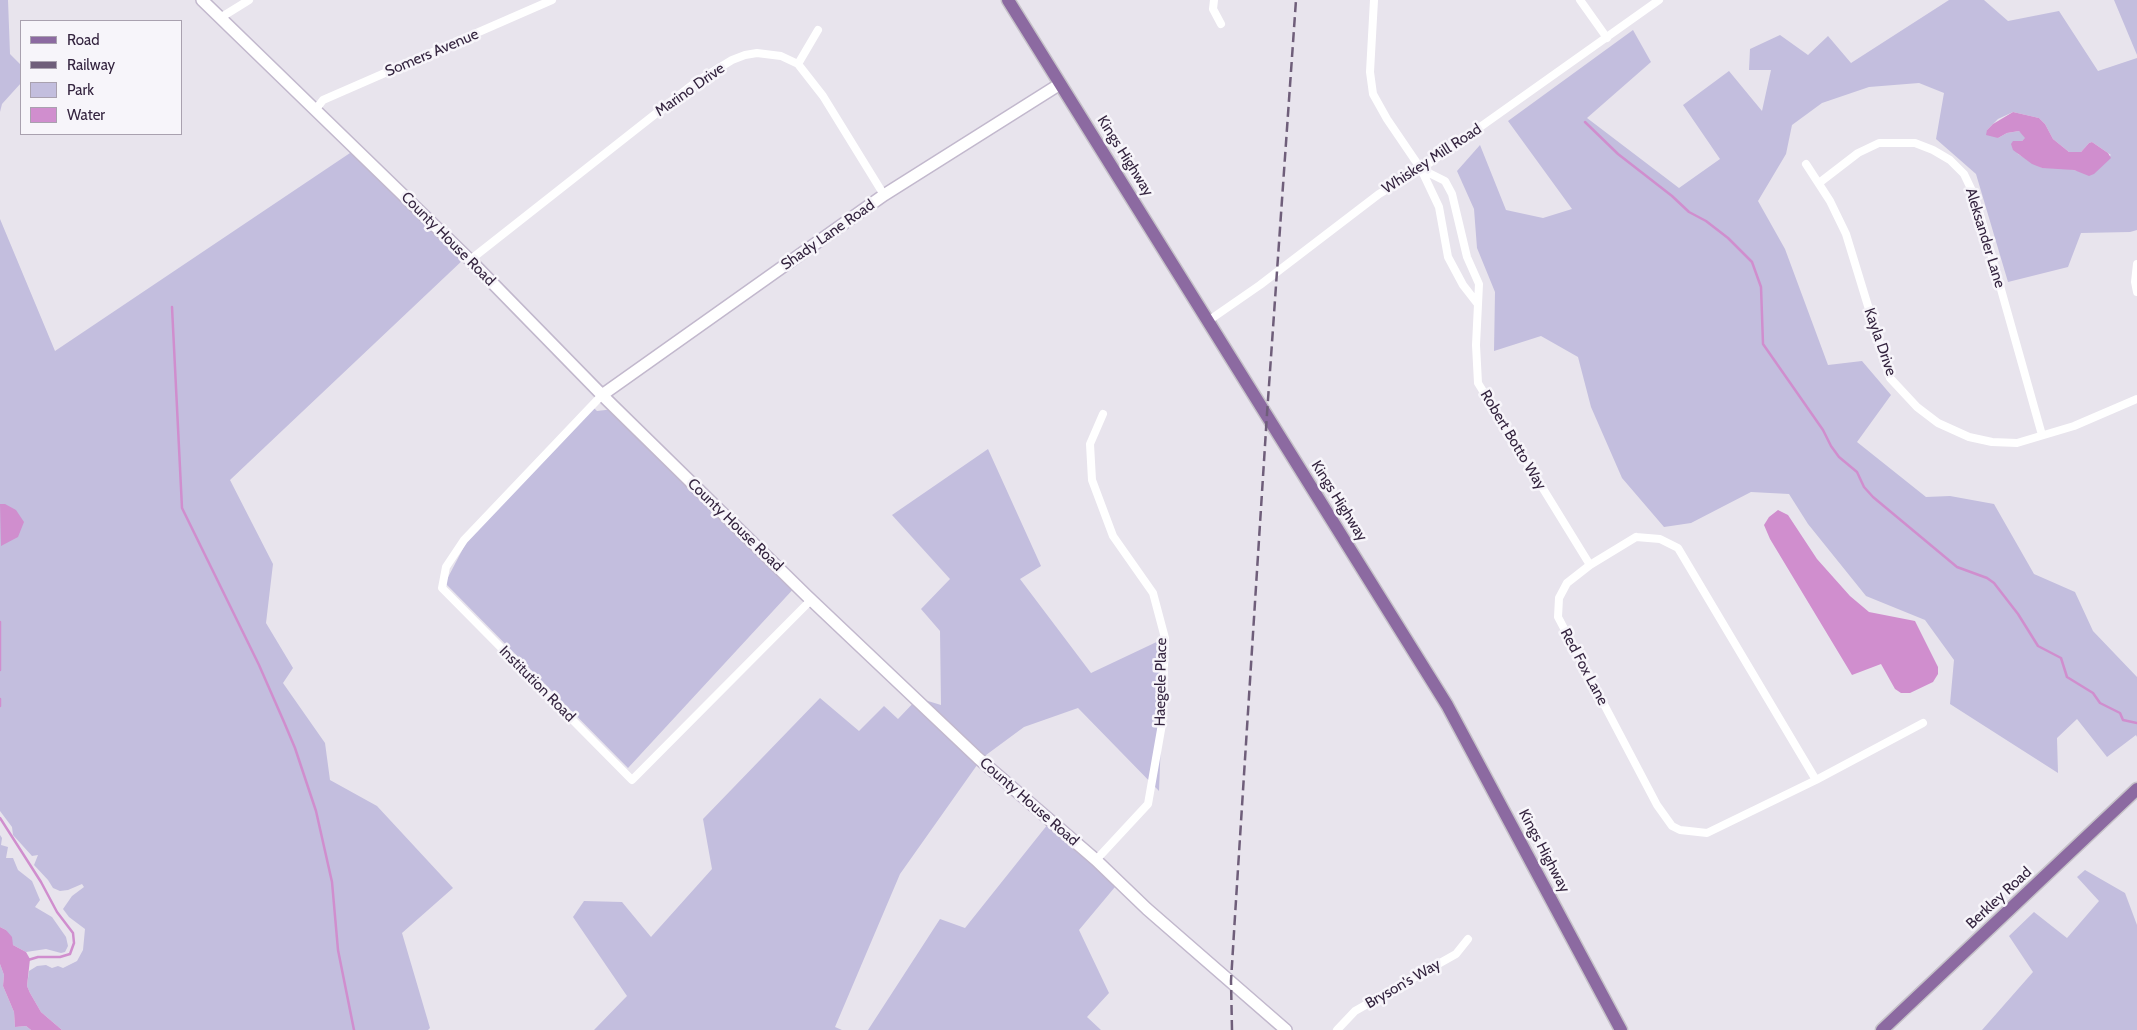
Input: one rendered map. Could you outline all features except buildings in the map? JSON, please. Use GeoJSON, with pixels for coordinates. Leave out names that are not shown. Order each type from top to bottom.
{"type":"FeatureCollection","features":[{"type":"Feature","properties":{"kind":"main road","name":"Kings Highway"},"geometry":{"type":"LineString","coordinates":[[1008,0],[1447,705],[1621,1030]]}},
{"type":"Feature","properties":{"kind":"main road","name":"Berkley Road"},"geometry":{"type":"LineString","coordinates":[[1882,1030],[2137,789]]}},
{"type":"Feature","properties":{"kind":"street","name":"County House Road"},"geometry":{"type":"LineString","coordinates":[[202,0],[470,260],[602,394],[811,600],[978,758],[1096,860],[1147,909],[1286,1030]]}},
{"type":"Feature","properties":{"kind":"street"},"geometry":{"type":"LineString","coordinates":[[220,18],[250,0]]}},
{"type":"Feature","properties":{"kind":"street","name":"Somers Avenue"},"geometry":{"type":"LineString","coordinates":[[316,109],[323,100],[552,0]]}},
{"type":"Feature","properties":{"kind":"street"},"geometry":{"type":"LineString","coordinates":[[1214,0],[1213,9],[1221,24]]}},
{"type":"Feature","properties":{"kind":"street"},"geometry":{"type":"LineString","coordinates":[[1374,0],[1370,72],[1371,87],[1376,102],[1421,169],[1439,207],[1448,257],[1463,285],[1477,303]]}},
{"type":"Feature","properties":{"kind":"street"},"geometry":{"type":"LineString","coordinates":[[1580,0],[1607,38]]}},
{"type":"Feature","properties":{"kind":"street","name":"Whiskey Mill Road"},"geometry":{"type":"LineString","coordinates":[[1208,321],[1260,286],[1379,194],[1421,169],[1659,0]]}},
{"type":"Feature","properties":{"kind":"street"},"geometry":{"type":"LineString","coordinates":[[818,30],[798,64],[823,96],[884,195]]}},
{"type":"Feature","properties":{"kind":"street","name":"Marino Drive"},"geometry":{"type":"LineString","coordinates":[[470,260],[696,82],[732,60],[757,53],[781,56],[798,64]]}},
{"type":"Feature","properties":{"kind":"street","name":"Shady Lane Road"},"geometry":{"type":"LineString","coordinates":[[602,394],[884,195],[1060,84]]}},
{"type":"Feature","properties":{"kind":"street","name":"Aleksander Lane"},"geometry":{"type":"LineString","coordinates":[[1819,183],[1858,152],[1880,143],[1914,143],[1933,150],[1950,160],[1964,174],[1975,197],[2042,435]]}},
{"type":"Feature","properties":{"kind":"street","name":"Kayla Drive"},"geometry":{"type":"LineString","coordinates":[[1806,164],[1819,183],[1846,234],[1890,378],[1902,392],[1938,424],[1969,437],[1992,442],[2018,443],[2074,426],[2137,399]]}},
{"type":"Feature","properties":{"kind":"street","name":"Robert Botto Way"},"geometry":{"type":"LineString","coordinates":[[1421,169],[1445,181],[1452,194],[1466,257],[1479,284],[1477,303],[1478,383],[1590,565]]}},
{"type":"Feature","properties":{"kind":"street"},"geometry":{"type":"LineString","coordinates":[[2137,264],[2135,276],[2137,292]]}},
{"type":"Feature","properties":{"kind":"street","name":"Institution Road"},"geometry":{"type":"LineString","coordinates":[[602,394],[464,540],[446,567],[442,588],[632,780],[811,600]]}},
{"type":"Feature","properties":{"kind":"street","name":"Haegele Place"},"geometry":{"type":"LineString","coordinates":[[1096,860],[1148,804],[1162,724],[1165,638],[1153,593],[1113,536],[1092,480],[1090,444],[1103,414]]}},
{"type":"Feature","properties":{"kind":"street","name":"Red Fox Lane"},"geometry":{"type":"LineString","coordinates":[[1816,780],[1678,548],[1660,539],[1636,537],[1590,565],[1567,583],[1559,598],[1558,617],[1657,805],[1672,826],[1680,830],[1707,833],[1816,780],[1923,724]]}},
{"type":"Feature","properties":{"kind":"street","name":"Bryson's Way"},"geometry":{"type":"LineString","coordinates":[[1337,1030],[1355,1012],[1456,954],[1468,939]]}},
{"type":"Feature","properties":{"kind":"green space"},"geometry":{"type":"Polygon","coordinates":[[[0,0],[8,0],[10,54],[20,64],[20,84],[2,104],[0,112],[0,0]]]}},
{"type":"Feature","properties":{"kind":"green space"},"geometry":{"type":"Polygon","coordinates":[[[1949,0],[1984,0],[2008,21],[2059,11],[2098,71],[2137,58],[2137,230],[2130,232],[2081,233],[2068,267],[2008,282],[1976,174],[1936,139],[1944,93],[1919,83],[1869,87],[1822,103],[1792,125],[1786,154],[1758,201],[1785,249],[1828,365],[1862,361],[1891,395],[1857,442],[1926,497],[1950,496],[1994,504],[2034,574],[2075,592],[2093,631],[2137,677],[2137,737],[2136,735],[2107,757],[2077,719],[2057,738],[2058,773],[1950,704],[1954,660],[1925,620],[1866,596],[1808,524],[1789,494],[1751,492],[1691,523],[1664,527],[1622,478],[1591,407],[1578,357],[1541,336],[1494,351],[1495,292],[1477,248],[1474,209],[1457,171],[1480,145],[1506,210],[1543,218],[1572,209],[1508,121],[1633,30],[1651,62],[1587,118],[1679,188],[1720,159],[1683,105],[1729,71],[1762,111],[1771,70],[1749,70],[1750,49],[1780,35],[1808,55],[1828,36],[1851,63],[1949,0]],[[2013,112],[1998,119],[1987,130],[1998,138],[2007,133],[2019,131],[2026,138],[2022,141],[2013,141],[2018,154],[2042,168],[2066,168],[2086,173],[2111,155],[2092,142],[2081,152],[2069,152],[2053,139],[2045,124],[2039,118],[2013,112]]]}},
{"type":"Feature","properties":{"kind":"green space"},"geometry":{"type":"Polygon","coordinates":[[[2114,0],[2137,0],[2137,55],[2114,0]]]}},
{"type":"Feature","properties":{"kind":"green space"},"geometry":{"type":"Polygon","coordinates":[[[356,149],[465,258],[230,480],[273,564],[266,623],[293,668],[283,683],[325,743],[330,780],[377,806],[453,888],[402,933],[430,1028],[428,1030],[62,1030],[41,1012],[30,993],[27,986],[29,971],[37,966],[46,965],[52,968],[58,966],[63,968],[77,961],[83,950],[85,929],[69,917],[63,909],[72,896],[84,887],[82,884],[60,891],[53,888],[34,865],[38,855],[32,856],[13,835],[12,827],[0,811],[0,219],[55,351],[356,149]]]}},
{"type":"Feature","properties":{"kind":"green space"},"geometry":{"type":"Polygon","coordinates":[[[594,408],[597,411],[614,409],[797,585],[628,768],[445,583],[468,539],[594,408]]]}},
{"type":"Feature","properties":{"kind":"green space"},"geometry":{"type":"Polygon","coordinates":[[[988,449],[1041,566],[1020,579],[1091,673],[1165,638],[1159,791],[1078,708],[1024,727],[982,758],[900,874],[835,1027],[842,1030],[594,1030],[627,996],[573,917],[584,901],[622,902],[651,937],[712,869],[703,819],[820,698],[859,731],[884,706],[898,719],[918,698],[941,705],[940,631],[921,609],[950,579],[892,515],[988,449]]]}},
{"type":"Feature","properties":{"kind":"green space"},"geometry":{"type":"Polygon","coordinates":[[[1052,819],[1120,881],[1079,930],[1109,993],[1087,1017],[1101,1030],[868,1030],[940,919],[965,928],[1052,819]]]}},
{"type":"Feature","properties":{"kind":"green space"},"geometry":{"type":"Polygon","coordinates":[[[0,835],[2,838],[1,845],[8,847],[6,858],[13,858],[18,870],[32,881],[40,900],[35,907],[52,917],[66,937],[68,946],[65,952],[61,953],[46,949],[26,952],[13,945],[6,930],[0,927],[0,835]]]}},
{"type":"Feature","properties":{"kind":"green space"},"geometry":{"type":"Polygon","coordinates":[[[2085,870],[2125,893],[2137,925],[2137,1030],[1982,1030],[2033,972],[2009,936],[2034,912],[2067,938],[2099,901],[2077,877],[2085,870]]]}},
{"type":"Feature","properties":{"kind":"green space"},"geometry":{"type":"Polygon","coordinates":[[[0,964],[4,975],[3,986],[14,1012],[15,1027],[26,1026],[31,1030],[0,1030],[0,964]]]}},
{"type":"Feature","properties":{"kind":"water"},"geometry":{"type":"Polygon","coordinates":[[[2013,112],[2039,118],[2045,124],[2053,139],[2069,152],[2081,152],[2092,142],[2108,153],[2111,158],[2094,174],[2089,176],[2074,170],[2042,168],[2032,164],[2013,150],[2011,144],[2013,141],[2022,141],[2025,138],[2019,131],[2007,133],[1998,138],[1986,135],[1987,130],[1993,124],[2013,112]]]}},
{"type":"Feature","properties":{"kind":"water"},"geometry":{"type":"Polygon","coordinates":[[[0,504],[5,504],[16,510],[24,522],[18,537],[1,546],[0,504]]]}},
{"type":"Feature","properties":{"kind":"water"},"geometry":{"type":"Polygon","coordinates":[[[1778,510],[1788,515],[1817,559],[1850,596],[1869,612],[1915,621],[1938,667],[1938,674],[1933,682],[1910,693],[1901,693],[1895,689],[1881,664],[1852,675],[1770,539],[1764,525],[1769,517],[1778,510]]]}},
{"type":"Feature","properties":{"kind":"water"},"geometry":{"type":"Polygon","coordinates":[[[0,927],[6,930],[12,937],[13,945],[26,952],[30,959],[27,986],[30,993],[41,1012],[62,1030],[31,1030],[26,1026],[15,1027],[14,1012],[3,986],[4,975],[0,964],[0,927]]]}},
{"type":"Feature","properties":{"kind":"waterway"},"geometry":{"type":"LineString","coordinates":[[1585,122],[1618,154],[1672,196],[1689,212],[1706,221],[1728,238],[1752,262],[1761,287],[1763,344],[1823,430],[1831,446],[1839,457],[1857,472],[1864,487],[1873,497],[1957,567],[1987,578],[1994,583],[2018,614],[2038,646],[2061,658],[2067,677],[2093,693],[2100,703],[2120,713],[2123,720],[2137,723]]}},
{"type":"Feature","properties":{"kind":"waterway"},"geometry":{"type":"LineString","coordinates":[[172,307],[182,508],[259,665],[295,748],[316,811],[332,882],[338,950],[354,1030]]}},
{"type":"Feature","properties":{"kind":"waterway"},"geometry":{"type":"LineString","coordinates":[[0,622],[0,670]]}},
{"type":"Feature","properties":{"kind":"waterway"},"geometry":{"type":"LineString","coordinates":[[0,699],[0,706]]}},
{"type":"Feature","properties":{"kind":"waterway"},"geometry":{"type":"LineString","coordinates":[[0,818],[41,882],[57,912],[73,933],[74,943],[70,954],[60,957],[38,957],[28,960]]}},
{"type":"Feature","properties":{"kind":"railway"},"geometry":{"type":"LineString","coordinates":[[1232,1030],[1231,981],[1235,916],[1296,0]]}}]}
